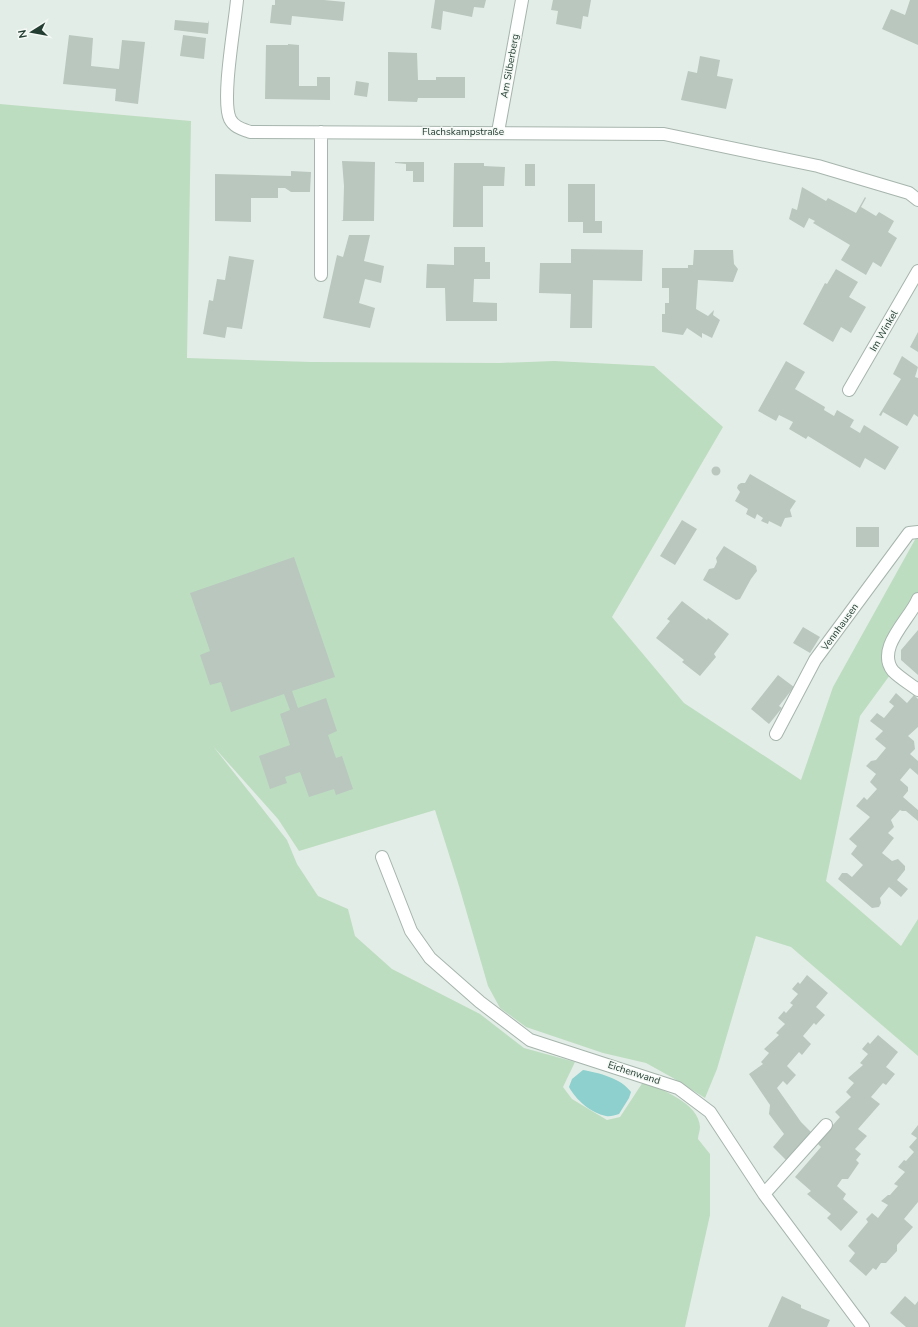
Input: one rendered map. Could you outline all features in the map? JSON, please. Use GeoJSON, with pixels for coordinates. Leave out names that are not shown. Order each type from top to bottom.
{"type":"FeatureCollection","features":[{"type":"Feature","properties":{"kind":"street","name":"Flachskampstraße"},"geometry":{"type":"LineString","coordinates":[[237,0],[227,108],[230,118],[237,127],[250,132],[664,134],[818,166],[909,193],[918,200]]}},
{"type":"Feature","properties":{"kind":"street","name":"Am Silberberg"},"geometry":{"type":"LineString","coordinates":[[498,132],[522,0]]}},
{"type":"Feature","properties":{"kind":"street"},"geometry":{"type":"LineString","coordinates":[[321,132],[321,275]]}},
{"type":"Feature","properties":{"kind":"street","name":"Im Winkel"},"geometry":{"type":"LineString","coordinates":[[850,390],[918,271]]}},
{"type":"Feature","properties":{"kind":"street","name":"Vennhausen"},"geometry":{"type":"LineString","coordinates":[[776,734],[815,660],[909,533],[918,532]]}},
{"type":"Feature","properties":{"kind":"street"},"geometry":{"type":"LineString","coordinates":[[918,598],[888,649],[888,657],[894,671],[918,690]]}},
{"type":"Feature","properties":{"kind":"street","name":"Eichenwand"},"geometry":{"type":"LineString","coordinates":[[382,857],[411,931],[430,958],[480,1002],[530,1040],[678,1088],[710,1112],[764,1194],[863,1327]]}},
{"type":"Feature","properties":{"kind":"street"},"geometry":{"type":"LineString","coordinates":[[764,1194],[826,1124]]}},
{"type":"Feature","properties":{"kind":"green space"},"geometry":{"type":"Polygon","coordinates":[[[0,104],[191,121],[187,358],[312,362],[499,363],[554,361],[654,366],[723,427],[612,617],[684,703],[801,780],[833,687],[917,536],[918,594],[885,649],[890,675],[860,716],[826,881],[901,946],[918,919],[918,1056],[791,947],[756,936],[717,1069],[705,1098],[646,1063],[603,1053],[526,1027],[500,1008],[488,986],[435,810],[299,851],[278,819],[213,746],[287,840],[297,864],[318,896],[348,909],[355,936],[392,969],[480,1014],[524,1048],[575,1062],[563,1087],[572,1099],[607,1120],[620,1117],[643,1082],[678,1098],[693,1111],[698,1118],[700,1127],[698,1139],[710,1154],[710,1215],[685,1327],[0,1327],[0,104]]]}},
{"type":"Feature","properties":{"kind":"water"},"geometry":{"type":"Polygon","coordinates":[[[583,1070],[616,1080],[627,1087],[631,1092],[619,1114],[606,1116],[600,1114],[584,1105],[576,1097],[569,1087],[572,1079],[583,1070]]]}},
{"type":"Feature","properties":{"kind":"building"},"geometry":{"type":"Polygon","coordinates":[[[275,0],[324,0],[345,2],[343,21],[292,16],[291,25],[270,23],[272,5],[275,5],[275,0]]]}},
{"type":"Feature","properties":{"kind":"building"},"geometry":{"type":"Polygon","coordinates":[[[435,0],[486,0],[484,8],[474,7],[472,17],[443,11],[441,30],[431,28],[435,0]]]}},
{"type":"Feature","properties":{"kind":"building"},"geometry":{"type":"Polygon","coordinates":[[[553,0],[591,0],[588,17],[583,16],[581,29],[556,24],[558,11],[551,10],[553,0]]]}},
{"type":"Feature","properties":{"kind":"building"},"geometry":{"type":"Polygon","coordinates":[[[910,0],[918,0],[918,45],[882,29],[891,9],[905,15],[910,0]]]}},
{"type":"Feature","properties":{"kind":"building"},"geometry":{"type":"Polygon","coordinates":[[[175,20],[208,23],[209,20],[208,34],[174,30],[175,20]]]}},
{"type":"Feature","properties":{"kind":"building"},"geometry":{"type":"Polygon","coordinates":[[[69,35],[93,38],[91,66],[119,69],[122,40],[145,42],[138,104],[115,101],[116,89],[63,84],[69,35]]]}},
{"type":"Feature","properties":{"kind":"building"},"geometry":{"type":"Polygon","coordinates":[[[183,35],[206,38],[204,59],[180,56],[183,35]]]}},
{"type":"Feature","properties":{"kind":"building"},"geometry":{"type":"Polygon","coordinates":[[[266,45],[299,45],[299,86],[317,86],[317,77],[330,77],[330,100],[265,99],[266,45]]]}},
{"type":"Feature","properties":{"kind":"building"},"geometry":{"type":"Polygon","coordinates":[[[388,52],[417,53],[418,80],[436,80],[436,77],[465,77],[465,98],[418,98],[417,102],[388,101],[388,52]]]}},
{"type":"Feature","properties":{"kind":"building"},"geometry":{"type":"Polygon","coordinates":[[[700,56],[720,60],[717,76],[733,79],[726,109],[681,100],[688,71],[697,73],[700,56]]]}},
{"type":"Feature","properties":{"kind":"building"},"geometry":{"type":"Polygon","coordinates":[[[356,81],[369,83],[367,97],[354,95],[356,81]]]}},
{"type":"Feature","properties":{"kind":"building"},"geometry":{"type":"Polygon","coordinates":[[[342,161],[375,162],[374,221],[341,221],[343,220],[344,186],[342,161]]]}},
{"type":"Feature","properties":{"kind":"building"},"geometry":{"type":"Polygon","coordinates":[[[395,162],[424,162],[424,182],[413,182],[413,171],[406,171],[406,164],[395,162]]]}},
{"type":"Feature","properties":{"kind":"building"},"geometry":{"type":"Polygon","coordinates":[[[454,163],[484,163],[484,166],[505,167],[504,186],[483,186],[483,227],[453,227],[454,163]]]}},
{"type":"Feature","properties":{"kind":"building"},"geometry":{"type":"Polygon","coordinates":[[[525,164],[535,164],[535,186],[525,186],[525,164]]]}},
{"type":"Feature","properties":{"kind":"building"},"geometry":{"type":"Polygon","coordinates":[[[291,171],[311,172],[310,192],[291,192],[285,188],[278,188],[278,198],[251,198],[251,222],[215,221],[215,174],[291,176],[291,171]]]}},
{"type":"Feature","properties":{"kind":"building"},"geometry":{"type":"Polygon","coordinates":[[[568,184],[595,184],[595,221],[602,221],[602,233],[583,233],[583,222],[568,222],[568,184]]]}},
{"type":"Feature","properties":{"kind":"building"},"geometry":{"type":"Polygon","coordinates":[[[802,187],[826,201],[828,198],[856,213],[865,197],[866,198],[861,207],[876,216],[879,212],[894,221],[888,232],[897,238],[881,267],[873,262],[866,275],[841,260],[850,245],[813,223],[815,221],[809,218],[804,228],[789,219],[792,208],[797,210],[802,187]]]}},
{"type":"Feature","properties":{"kind":"building"},"geometry":{"type":"Polygon","coordinates":[[[349,235],[370,235],[364,261],[384,266],[381,283],[365,279],[359,303],[375,308],[370,328],[323,318],[337,255],[343,257],[349,235]]]}},
{"type":"Feature","properties":{"kind":"building"},"geometry":{"type":"Polygon","coordinates":[[[454,247],[485,247],[485,262],[490,262],[490,279],[474,279],[473,302],[497,303],[497,321],[446,321],[445,288],[426,288],[427,264],[454,265],[454,247]]]}},
{"type":"Feature","properties":{"kind":"building"},"geometry":{"type":"Polygon","coordinates":[[[571,249],[643,250],[642,281],[593,280],[592,328],[570,328],[571,294],[539,293],[540,263],[571,263],[571,249]]]}},
{"type":"Feature","properties":{"kind":"building"},"geometry":{"type":"Polygon","coordinates":[[[694,250],[733,250],[734,264],[738,269],[733,282],[698,280],[696,309],[708,316],[714,310],[713,315],[720,320],[712,338],[702,333],[702,338],[687,328],[683,335],[662,332],[662,314],[665,314],[665,303],[669,303],[669,288],[662,288],[662,268],[688,268],[688,265],[693,265],[694,250]]]}},
{"type":"Feature","properties":{"kind":"building"},"geometry":{"type":"Polygon","coordinates":[[[229,256],[254,260],[242,329],[227,327],[225,338],[203,334],[209,300],[213,301],[217,279],[225,280],[229,256]]]}},
{"type":"Feature","properties":{"kind":"building"},"geometry":{"type":"Polygon","coordinates":[[[836,269],[858,282],[849,297],[866,307],[851,333],[841,327],[833,342],[803,324],[825,283],[827,284],[836,269]]]}},
{"type":"Feature","properties":{"kind":"building"},"geometry":{"type":"Polygon","coordinates":[[[918,332],[918,352],[910,347],[918,332]]]}},
{"type":"Feature","properties":{"kind":"building"},"geometry":{"type":"Polygon","coordinates":[[[902,356],[918,367],[915,377],[918,378],[918,417],[914,414],[907,426],[883,412],[881,416],[879,415],[901,379],[893,374],[902,356]]]}},
{"type":"Feature","properties":{"kind":"building"},"geometry":{"type":"Polygon","coordinates":[[[786,361],[805,372],[795,389],[825,407],[824,410],[834,416],[837,410],[854,420],[850,427],[860,433],[864,425],[899,447],[885,470],[865,458],[860,468],[808,436],[806,439],[789,429],[793,422],[779,415],[776,421],[758,411],[786,361]]]}},
{"type":"Feature","properties":{"kind":"building"},"geometry":{"type":"Polygon","coordinates":[[[714,467],[718,467],[720,471],[718,475],[714,475],[712,473],[712,469],[714,467]]]}},
{"type":"Feature","properties":{"kind":"building"},"geometry":{"type":"Polygon","coordinates":[[[750,474],[796,501],[790,510],[792,517],[785,518],[781,527],[769,521],[768,524],[761,521],[763,518],[757,514],[755,519],[746,514],[748,509],[735,501],[740,492],[737,488],[738,485],[745,483],[750,474]]]}},
{"type":"Feature","properties":{"kind":"building"},"geometry":{"type":"Polygon","coordinates":[[[682,520],[697,529],[675,565],[660,556],[682,520]]]}},
{"type":"Feature","properties":{"kind":"building"},"geometry":{"type":"Polygon","coordinates":[[[856,527],[879,527],[879,547],[856,547],[856,527]]]}},
{"type":"Feature","properties":{"kind":"building"},"geometry":{"type":"Polygon","coordinates":[[[724,546],[756,566],[757,571],[740,599],[736,600],[703,580],[709,569],[714,568],[717,562],[716,558],[724,546]]]}},
{"type":"Feature","properties":{"kind":"building"},"geometry":{"type":"Polygon","coordinates":[[[294,557],[335,677],[292,691],[298,708],[326,698],[337,731],[328,735],[336,758],[342,756],[353,789],[336,795],[334,789],[309,797],[300,772],[285,777],[287,783],[270,789],[259,756],[290,745],[280,714],[290,710],[284,694],[231,712],[221,682],[210,685],[200,655],[210,651],[190,593],[294,557]]]}},
{"type":"Feature","properties":{"kind":"building"},"geometry":{"type":"Polygon","coordinates":[[[682,601],[729,634],[714,654],[716,657],[700,676],[682,662],[684,660],[656,638],[670,621],[667,619],[682,601]]]}},
{"type":"Feature","properties":{"kind":"building"},"geometry":{"type":"Polygon","coordinates":[[[803,627],[820,637],[810,653],[793,643],[803,627]]]}},
{"type":"Feature","properties":{"kind":"building"},"geometry":{"type":"Polygon","coordinates":[[[918,630],[918,675],[901,660],[901,650],[918,630]]]}},
{"type":"Feature","properties":{"kind":"building"},"geometry":{"type":"Polygon","coordinates":[[[778,675],[794,687],[779,706],[782,708],[769,724],[751,709],[778,675]]]}},
{"type":"Feature","properties":{"kind":"building"},"geometry":{"type":"Polygon","coordinates":[[[896,693],[907,703],[914,695],[918,699],[918,727],[908,736],[914,741],[915,749],[910,754],[918,761],[918,775],[910,768],[900,780],[908,787],[908,791],[903,797],[918,810],[918,821],[906,811],[900,810],[891,820],[894,827],[888,833],[894,838],[882,853],[892,861],[898,859],[905,866],[905,870],[897,880],[908,889],[901,897],[889,887],[880,898],[881,903],[879,907],[872,908],[838,879],[842,873],[847,873],[852,877],[863,865],[851,854],[857,846],[849,839],[870,817],[856,806],[864,797],[867,800],[877,789],[870,782],[876,774],[866,766],[871,761],[876,760],[886,748],[875,739],[883,731],[870,721],[877,713],[884,718],[894,706],[889,702],[896,693]]]}},
{"type":"Feature","properties":{"kind":"building"},"geometry":{"type":"Polygon","coordinates":[[[807,975],[828,993],[816,1007],[825,1015],[816,1025],[814,1023],[803,1036],[811,1044],[802,1055],[799,1052],[787,1066],[796,1075],[787,1085],[783,1081],[777,1088],[801,1122],[812,1133],[788,1162],[773,1147],[784,1134],[769,1114],[770,1105],[749,1074],[763,1064],[761,1062],[769,1053],[764,1049],[779,1035],[776,1033],[785,1024],[778,1018],[784,1011],[786,1013],[793,1005],[790,1003],[798,994],[792,989],[798,982],[800,984],[807,975]]]}},
{"type":"Feature","properties":{"kind":"building"},"geometry":{"type":"Polygon","coordinates":[[[878,1035],[898,1052],[886,1067],[895,1074],[886,1085],[883,1083],[871,1097],[880,1104],[858,1129],[867,1136],[855,1149],[861,1154],[856,1160],[859,1163],[848,1179],[842,1179],[837,1186],[846,1194],[843,1199],[858,1212],[841,1231],[827,1218],[831,1214],[807,1194],[811,1191],[795,1177],[821,1147],[817,1143],[840,1117],[835,1112],[851,1097],[846,1092],[854,1083],[848,1078],[863,1065],[860,1063],[868,1054],[862,1049],[868,1042],[870,1044],[878,1035]]]}},
{"type":"Feature","properties":{"kind":"building"},"geometry":{"type":"Polygon","coordinates":[[[918,1125],[918,1202],[904,1219],[913,1227],[897,1245],[897,1251],[886,1263],[881,1263],[876,1270],[873,1268],[866,1276],[849,1261],[855,1253],[848,1246],[868,1222],[866,1219],[872,1213],[878,1218],[888,1205],[881,1201],[890,1195],[898,1186],[894,1184],[905,1172],[898,1167],[914,1152],[909,1147],[917,1138],[911,1134],[918,1125]]]}},
{"type":"Feature","properties":{"kind":"building"},"geometry":{"type":"Polygon","coordinates":[[[782,1296],[801,1305],[801,1308],[830,1320],[827,1327],[768,1327],[782,1296]]]}},
{"type":"Feature","properties":{"kind":"building"},"geometry":{"type":"Polygon","coordinates":[[[905,1296],[915,1305],[918,1301],[918,1327],[906,1327],[890,1313],[905,1296]]]}}]}
